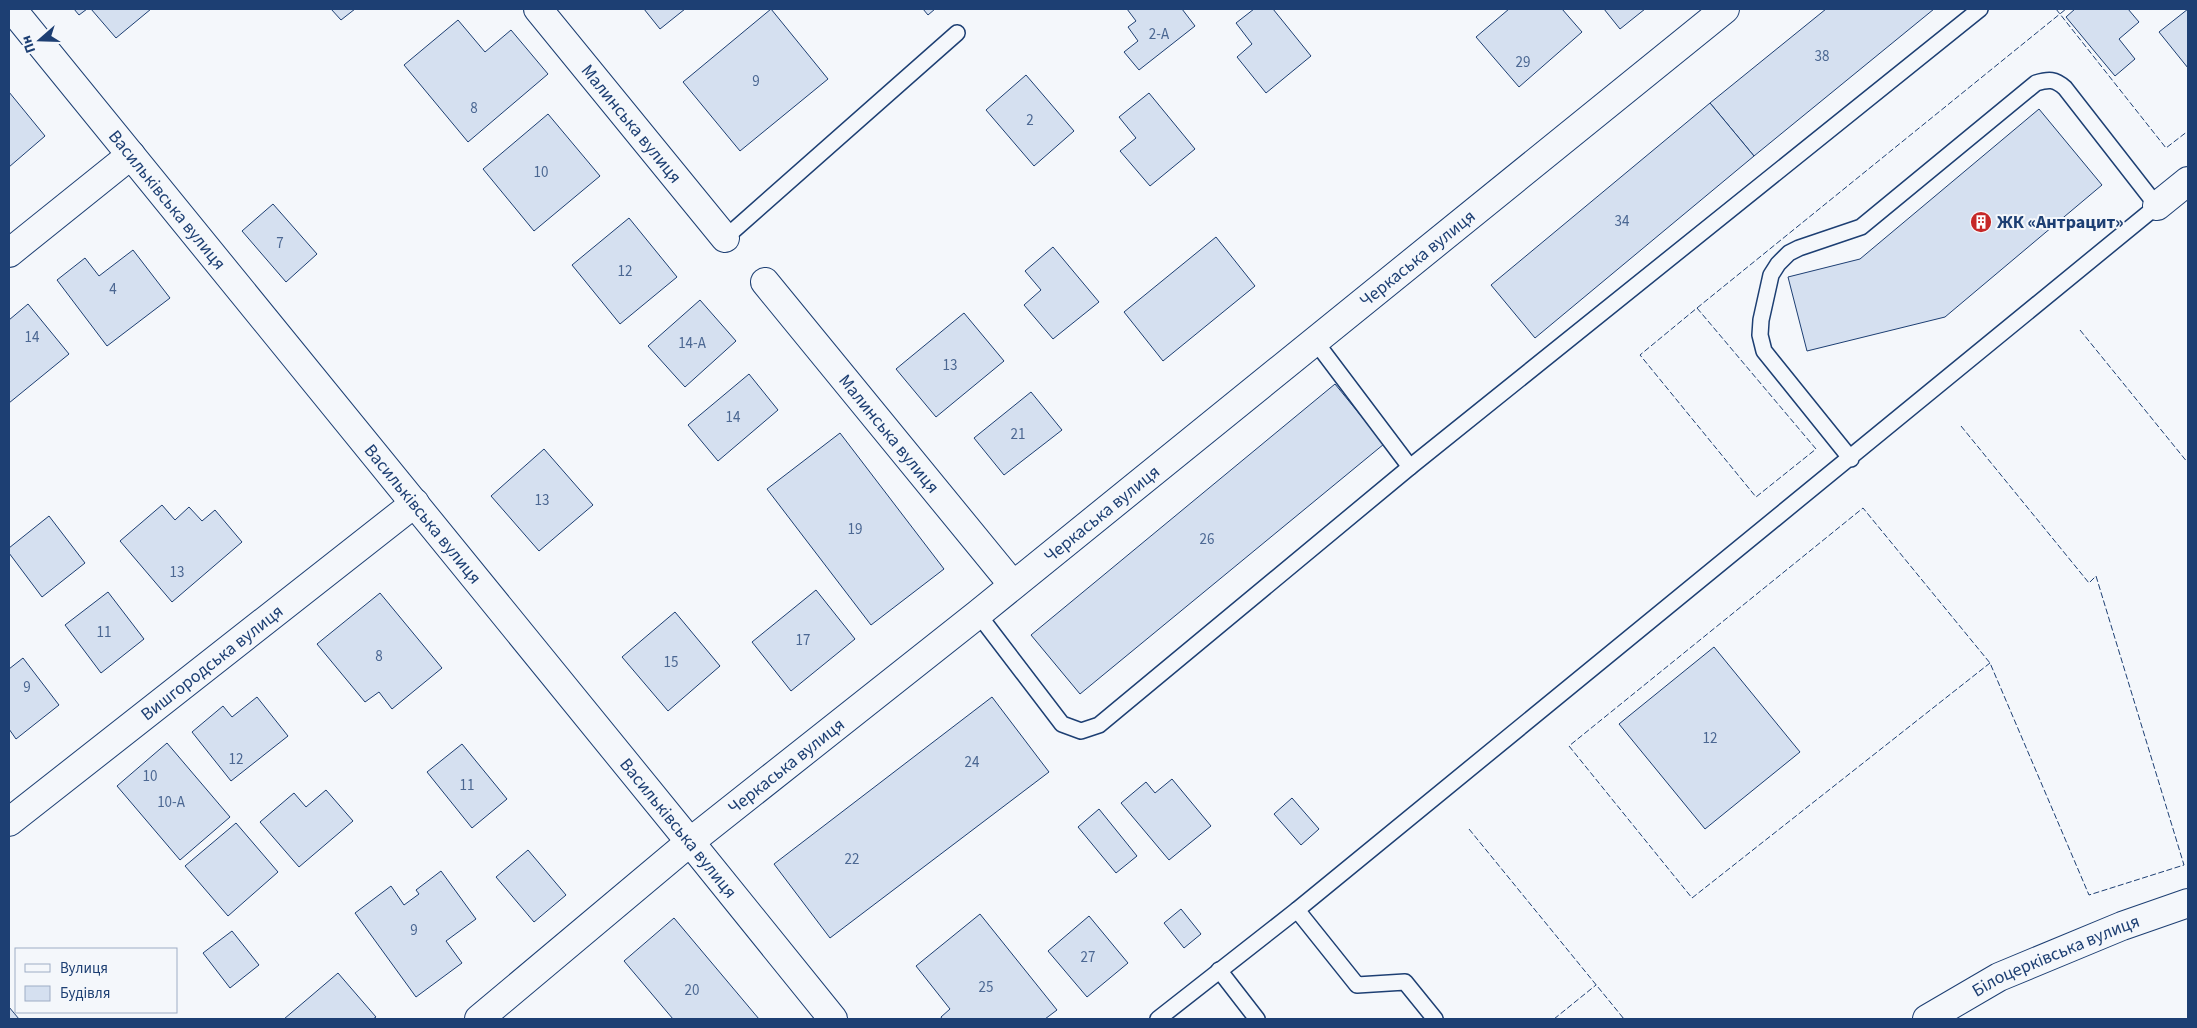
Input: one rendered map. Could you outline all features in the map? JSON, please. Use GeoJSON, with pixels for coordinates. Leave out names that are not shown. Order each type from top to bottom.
{"type":"FeatureCollection","features":[{"type":"Feature","properties":{"kind":"street","name":"Васильківська вулиця"},"geometry":{"type":"LineString","coordinates":[[12,9],[832,1019]]}},
{"type":"Feature","properties":{"kind":"street","name":"Малинська вулиця"},"geometry":{"type":"LineString","coordinates":[[538,9],[726,238]]}},
{"type":"Feature","properties":{"kind":"street","name":"Черкаська вулиця"},"geometry":{"type":"LineString","coordinates":[[479,1019],[690,842],[978,614],[1726,9]]}},
{"type":"Feature","properties":{"kind":"street"},"geometry":{"type":"LineString","coordinates":[[9,253],[131,155]]}},
{"type":"Feature","properties":{"kind":"street"},"geometry":{"type":"LineString","coordinates":[[2157,206],[2188,181]]}},
{"type":"Feature","properties":{"kind":"street","name":"Малинська вулиця"},"geometry":{"type":"LineString","coordinates":[[765,282],[1013,585]]}},
{"type":"Feature","properties":{"kind":"street","name":"Вишгородська вулиця"},"geometry":{"type":"LineString","coordinates":[[9,822],[414,503]]}},
{"type":"Feature","properties":{"kind":"street","name":"Білоцерківська вулиця"},"geometry":{"type":"LineString","coordinates":[[1927,1019],[1999,977],[2122,926],[2188,903]]}},
{"type":"Feature","properties":{"kind":"lane"},"geometry":{"type":"LineString","coordinates":[[978,614],[1062,724],[1081,731],[1099,725],[1410,467],[1980,9]]}},
{"type":"Feature","properties":{"kind":"lane"},"geometry":{"type":"LineString","coordinates":[[726,238],[957,33]]}},
{"type":"Feature","properties":{"kind":"lane"},"geometry":{"type":"LineString","coordinates":[[1158,1019],[1297,910],[1851,459],[2157,206],[2065,88],[2057,81],[2047,79],[2036,84],[1861,227],[1789,253],[1778,264],[1771,275],[1761,320],[1760,335],[1764,351],[1851,459]]}},
{"type":"Feature","properties":{"kind":"lane"},"geometry":{"type":"LineString","coordinates":[[1315,341],[1410,467]]}},
{"type":"Feature","properties":{"kind":"lane"},"geometry":{"type":"LineString","coordinates":[[1297,910],[1357,985],[1405,982],[1435,1019]]}},
{"type":"Feature","properties":{"kind":"lane"},"geometry":{"type":"LineString","coordinates":[[1219,970],[1257,1019]]}},
{"type":"Feature","properties":{"kind":"building"},"geometry":{"type":"Polygon","coordinates":[[[74,9],[87,9],[79,15],[74,9]]]}},
{"type":"Feature","properties":{"kind":"building"},"geometry":{"type":"Polygon","coordinates":[[[91,9],[151,9],[116,38],[91,9]]]}},
{"type":"Feature","properties":{"kind":"building"},"geometry":{"type":"Polygon","coordinates":[[[331,9],[355,9],[341,20],[331,9]]]}},
{"type":"Feature","properties":{"kind":"building"},"geometry":{"type":"Polygon","coordinates":[[[644,9],[685,9],[660,29],[644,9]]]}},
{"type":"Feature","properties":{"kind":"building"},"geometry":{"type":"Polygon","coordinates":[[[771,9],[828,79],[740,151],[683,82],[771,9]]]}},
{"type":"Feature","properties":{"kind":"building"},"geometry":{"type":"Polygon","coordinates":[[[923,9],[935,9],[928,15],[923,9]]]}},
{"type":"Feature","properties":{"kind":"building"},"geometry":{"type":"Polygon","coordinates":[[[1127,9],[1182,9],[1195,26],[1139,70],[1124,52],[1138,41],[1128,27],[1136,21],[1127,9]]]}},
{"type":"Feature","properties":{"kind":"building"},"geometry":{"type":"Polygon","coordinates":[[[1254,9],[1273,9],[1311,56],[1266,93],[1237,57],[1252,44],[1236,23],[1254,9]]]}},
{"type":"Feature","properties":{"kind":"building"},"geometry":{"type":"Polygon","coordinates":[[[1509,9],[1562,9],[1582,32],[1519,87],[1476,37],[1509,9]]]}},
{"type":"Feature","properties":{"kind":"building"},"geometry":{"type":"Polygon","coordinates":[[[1604,9],[1645,9],[1620,29],[1604,9]]]}},
{"type":"Feature","properties":{"kind":"building"},"geometry":{"type":"Polygon","coordinates":[[[1826,9],[1934,9],[1754,156],[1710,103],[1826,9]]]}},
{"type":"Feature","properties":{"kind":"building"},"geometry":{"type":"Polygon","coordinates":[[[2075,9],[2128,9],[2139,22],[2119,39],[2135,59],[2115,76],[2066,17],[2075,9]]]}},
{"type":"Feature","properties":{"kind":"building"},"geometry":{"type":"Polygon","coordinates":[[[2188,9],[2188,68],[2159,32],[2188,9]]]}},
{"type":"Feature","properties":{"kind":"building"},"geometry":{"type":"Polygon","coordinates":[[[458,20],[485,52],[511,30],[548,74],[468,142],[404,65],[458,20]]]}},
{"type":"Feature","properties":{"kind":"building"},"geometry":{"type":"Polygon","coordinates":[[[1026,75],[1074,131],[1034,166],[986,110],[1026,75]]]}},
{"type":"Feature","properties":{"kind":"building"},"geometry":{"type":"Polygon","coordinates":[[[9,92],[45,136],[9,167],[9,92]]]}},
{"type":"Feature","properties":{"kind":"building"},"geometry":{"type":"Polygon","coordinates":[[[1149,93],[1195,149],[1150,186],[1120,151],[1136,138],[1119,117],[1149,93]]]}},
{"type":"Feature","properties":{"kind":"building"},"geometry":{"type":"Polygon","coordinates":[[[1710,103],[1754,156],[1535,338],[1491,285],[1710,103]]]}},
{"type":"Feature","properties":{"kind":"building","name":"ЖК «Антрацит»"},"geometry":{"type":"Polygon","coordinates":[[[2039,109],[2102,185],[1945,317],[1807,351],[1788,277],[1860,259],[2039,109]]]}},
{"type":"Feature","properties":{"kind":"building"},"geometry":{"type":"Polygon","coordinates":[[[548,114],[600,176],[534,231],[483,169],[548,114]]]}},
{"type":"Feature","properties":{"kind":"building"},"geometry":{"type":"Polygon","coordinates":[[[273,204],[317,254],[286,282],[242,231],[273,204]]]}},
{"type":"Feature","properties":{"kind":"building"},"geometry":{"type":"Polygon","coordinates":[[[629,218],[677,277],[620,324],[572,265],[629,218]]]}},
{"type":"Feature","properties":{"kind":"building"},"geometry":{"type":"Polygon","coordinates":[[[1216,237],[1255,286],[1163,361],[1124,312],[1216,237]]]}},
{"type":"Feature","properties":{"kind":"building"},"geometry":{"type":"Polygon","coordinates":[[[1053,247],[1099,302],[1053,339],[1024,305],[1041,290],[1025,271],[1053,247]]]}},
{"type":"Feature","properties":{"kind":"building"},"geometry":{"type":"Polygon","coordinates":[[[133,250],[170,298],[107,346],[57,280],[85,258],[99,276],[133,250]]]}},
{"type":"Feature","properties":{"kind":"building"},"geometry":{"type":"Polygon","coordinates":[[[700,300],[736,341],[685,387],[648,346],[700,300]]]}},
{"type":"Feature","properties":{"kind":"building"},"geometry":{"type":"Polygon","coordinates":[[[28,304],[69,354],[9,403],[9,320],[28,304]]]}},
{"type":"Feature","properties":{"kind":"building"},"geometry":{"type":"Polygon","coordinates":[[[964,313],[1004,361],[936,417],[896,369],[964,313]]]}},
{"type":"Feature","properties":{"kind":"building"},"geometry":{"type":"Polygon","coordinates":[[[749,374],[778,410],[718,461],[688,425],[749,374]]]}},
{"type":"Feature","properties":{"kind":"building"},"geometry":{"type":"Polygon","coordinates":[[[1335,384],[1384,444],[1080,694],[1031,635],[1335,384]]]}},
{"type":"Feature","properties":{"kind":"building"},"geometry":{"type":"Polygon","coordinates":[[[1031,392],[1062,430],[1004,475],[974,438],[1031,392]]]}},
{"type":"Feature","properties":{"kind":"building"},"geometry":{"type":"Polygon","coordinates":[[[840,433],[944,569],[871,625],[767,489],[840,433]]]}},
{"type":"Feature","properties":{"kind":"building"},"geometry":{"type":"Polygon","coordinates":[[[544,449],[593,505],[539,551],[491,496],[544,449]]]}},
{"type":"Feature","properties":{"kind":"building"},"geometry":{"type":"Polygon","coordinates":[[[162,505],[175,520],[189,507],[202,521],[215,510],[242,542],[172,602],[120,541],[162,505]]]}},
{"type":"Feature","properties":{"kind":"building"},"geometry":{"type":"Polygon","coordinates":[[[49,516],[85,563],[42,597],[9,553],[9,548],[49,516]]]}},
{"type":"Feature","properties":{"kind":"building"},"geometry":{"type":"Polygon","coordinates":[[[816,590],[855,639],[791,691],[752,642],[816,590]]]}},
{"type":"Feature","properties":{"kind":"building"},"geometry":{"type":"Polygon","coordinates":[[[108,592],[144,639],[101,673],[65,625],[108,592]]]}},
{"type":"Feature","properties":{"kind":"building"},"geometry":{"type":"Polygon","coordinates":[[[380,593],[442,668],[392,709],[379,692],[365,702],[317,644],[380,593]]]}},
{"type":"Feature","properties":{"kind":"building"},"geometry":{"type":"Polygon","coordinates":[[[675,612],[720,666],[668,711],[622,657],[675,612]]]}},
{"type":"Feature","properties":{"kind":"building"},"geometry":{"type":"Polygon","coordinates":[[[1714,647],[1800,752],[1705,829],[1619,724],[1714,647]]]}},
{"type":"Feature","properties":{"kind":"building"},"geometry":{"type":"Polygon","coordinates":[[[23,658],[59,705],[16,739],[9,729],[9,669],[23,658]]]}},
{"type":"Feature","properties":{"kind":"building"},"geometry":{"type":"Polygon","coordinates":[[[257,697],[288,736],[231,781],[192,732],[223,706],[232,717],[257,697]]]}},
{"type":"Feature","properties":{"kind":"building"},"geometry":{"type":"Polygon","coordinates":[[[992,697],[1049,772],[830,938],[774,864],[992,697]]]}},
{"type":"Feature","properties":{"kind":"building"},"geometry":{"type":"Polygon","coordinates":[[[167,743],[230,817],[180,860],[117,786],[167,743]]]}},
{"type":"Feature","properties":{"kind":"building"},"geometry":{"type":"Polygon","coordinates":[[[462,744],[507,799],[472,828],[427,772],[462,744]]]}},
{"type":"Feature","properties":{"kind":"building"},"geometry":{"type":"Polygon","coordinates":[[[1172,779],[1211,826],[1169,860],[1121,803],[1146,782],[1155,793],[1172,779]]]}},
{"type":"Feature","properties":{"kind":"building"},"geometry":{"type":"Polygon","coordinates":[[[326,790],[353,821],[299,867],[260,822],[294,793],[306,807],[326,790]]]}},
{"type":"Feature","properties":{"kind":"building"},"geometry":{"type":"Polygon","coordinates":[[[1292,798],[1319,829],[1301,845],[1274,814],[1292,798]]]}},
{"type":"Feature","properties":{"kind":"building"},"geometry":{"type":"Polygon","coordinates":[[[1099,809],[1137,856],[1116,873],[1078,827],[1099,809]]]}},
{"type":"Feature","properties":{"kind":"building"},"geometry":{"type":"Polygon","coordinates":[[[236,823],[278,872],[228,916],[185,866],[236,823]]]}},
{"type":"Feature","properties":{"kind":"building"},"geometry":{"type":"Polygon","coordinates":[[[528,850],[566,895],[534,922],[496,877],[528,850]]]}},
{"type":"Feature","properties":{"kind":"building"},"geometry":{"type":"Polygon","coordinates":[[[441,871],[476,919],[446,941],[462,963],[416,997],[355,913],[391,886],[404,905],[419,894],[416,890],[441,871]]]}},
{"type":"Feature","properties":{"kind":"building"},"geometry":{"type":"Polygon","coordinates":[[[1181,909],[1201,934],[1184,948],[1164,923],[1181,909]]]}},
{"type":"Feature","properties":{"kind":"building"},"geometry":{"type":"Polygon","coordinates":[[[980,914],[1057,1010],[1045,1019],[942,1019],[941,1017],[950,1009],[916,966],[980,914]]]}},
{"type":"Feature","properties":{"kind":"building"},"geometry":{"type":"Polygon","coordinates":[[[1089,916],[1128,963],[1087,997],[1048,951],[1089,916]]]}},
{"type":"Feature","properties":{"kind":"building"},"geometry":{"type":"Polygon","coordinates":[[[674,918],[759,1019],[673,1019],[624,961],[674,918]]]}},
{"type":"Feature","properties":{"kind":"building"},"geometry":{"type":"Polygon","coordinates":[[[232,931],[259,965],[230,988],[203,953],[232,931]]]}},
{"type":"Feature","properties":{"kind":"building"},"geometry":{"type":"Polygon","coordinates":[[[338,973],[376,1017],[373,1019],[284,1019],[338,973]]]}},
{"type":"Feature","properties":{"kind":"building"},"geometry":{"type":"Polygon","coordinates":[[[9,1007],[19,1019],[9,1019],[9,1007]]]}},
{"type":"Feature","properties":{"kind":"fence"},"geometry":{"type":"LineString","coordinates":[[2056,9],[2166,148],[2188,131]]}},
{"type":"Feature","properties":{"kind":"fence"},"geometry":{"type":"LineString","coordinates":[[1697,308],[2066,9]]}},
{"type":"Feature","properties":{"kind":"fence"},"geometry":{"type":"LineString","coordinates":[[1697,308],[1816,449],[1756,497],[1640,355],[1697,308]]}},
{"type":"Feature","properties":{"kind":"fence"},"geometry":{"type":"LineString","coordinates":[[2080,330],[2188,463]]}},
{"type":"Feature","properties":{"kind":"fence"},"geometry":{"type":"LineString","coordinates":[[1961,426],[2089,583],[2096,576],[2184,865],[2089,895],[1990,663],[1863,508],[1569,746],[1692,898],[1990,663]]}},
{"type":"Feature","properties":{"kind":"fence"},"geometry":{"type":"LineString","coordinates":[[1469,829],[1624,1019]]}},
{"type":"Feature","properties":{"kind":"fence"},"geometry":{"type":"LineString","coordinates":[[1554,1019],[1596,985]]}},
{"type":"Feature","properties":{"kind":"place","name":"ЖК «Антрацит»"},"geometry":{"type":"Point","coordinates":[1981,222]}}]}
